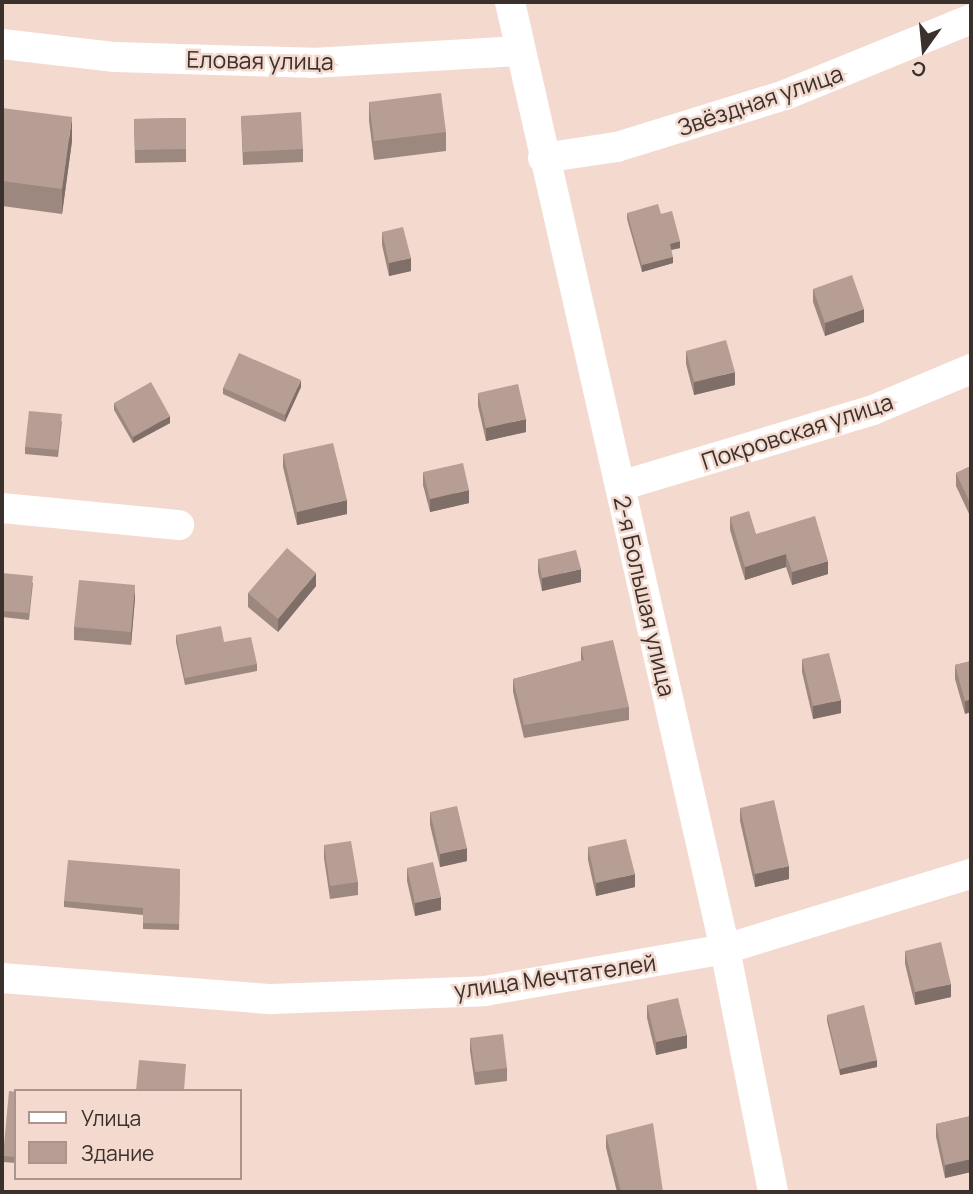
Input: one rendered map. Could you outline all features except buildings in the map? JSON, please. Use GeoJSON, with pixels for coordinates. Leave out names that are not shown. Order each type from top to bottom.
{"type":"FeatureCollection","features":[{"type":"Feature","properties":{"kind":"street","name":"2-я Большая улица"},"geometry":{"type":"LineString","coordinates":[[510,2],[543,158],[725,949],[773,1192]]}},
{"type":"Feature","properties":{"kind":"street","name":"Звёздная улица"},"geometry":{"type":"LineString","coordinates":[[543,158],[617,147],[785,95],[971,19]]}},
{"type":"Feature","properties":{"kind":"street","name":"Еловая улица"},"geometry":{"type":"LineString","coordinates":[[2,44],[115,57],[312,63],[519,51]]}},
{"type":"Feature","properties":{"kind":"street","name":"Покровская улица"},"geometry":{"type":"LineString","coordinates":[[620,486],[873,410],[971,369]]}},
{"type":"Feature","properties":{"kind":"street"},"geometry":{"type":"LineString","coordinates":[[2,508],[179,525]]}},
{"type":"Feature","properties":{"kind":"street","name":"улица Мечтателей"},"geometry":{"type":"LineString","coordinates":[[2,978],[98,990],[338,997],[485,991],[725,949],[971,874]]}}]}
